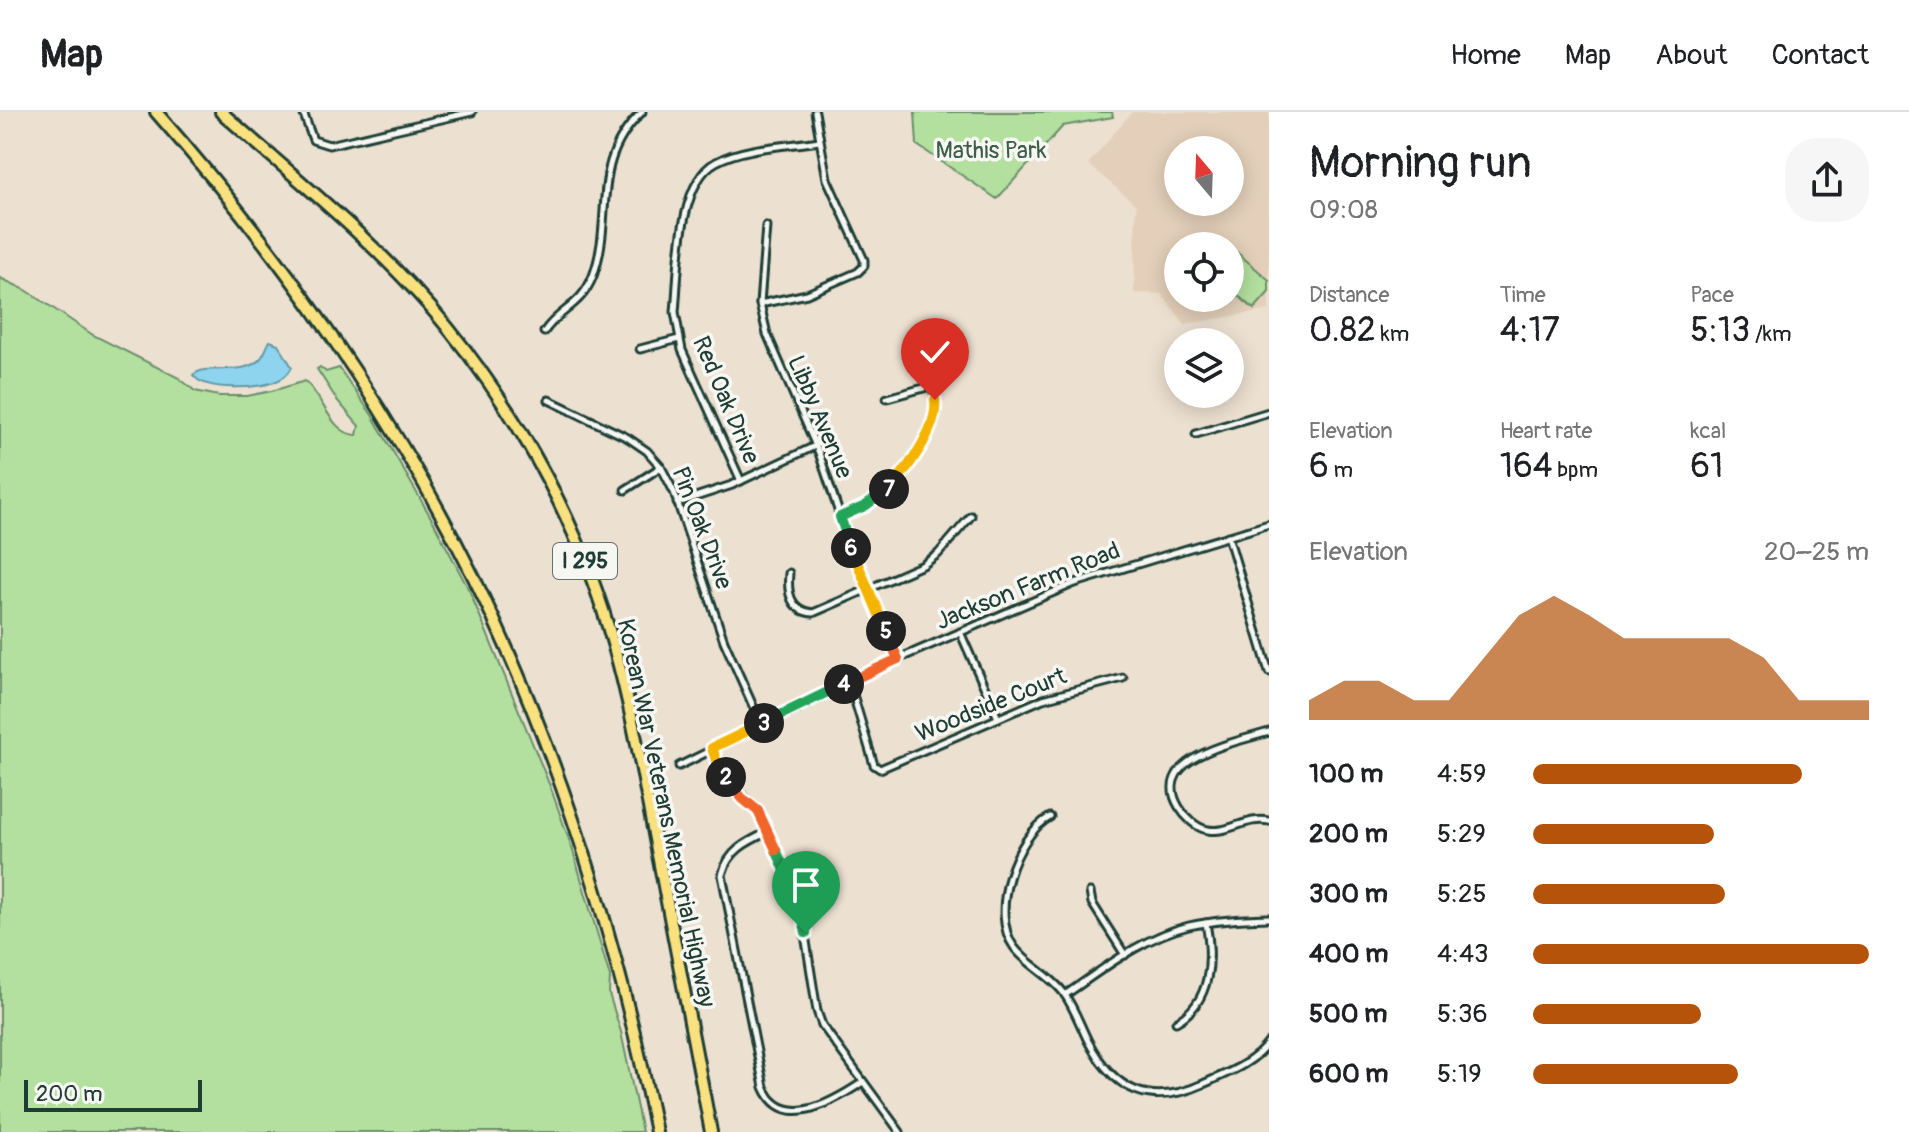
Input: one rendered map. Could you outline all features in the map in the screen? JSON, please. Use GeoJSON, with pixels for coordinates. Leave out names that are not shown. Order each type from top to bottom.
{"type":"FeatureCollection","features":[{"type":"Feature","properties":{"kind":"highway"},"geometry":{"type":"LineString","coordinates":[[156,112],[284,269],[356,373],[428,493],[505,645],[554,766],[599,896],[632,1018],[656,1132]]}},
{"type":"Feature","properties":{"kind":"highway","name":"Korean War Veterans Memorial Highway"},"geometry":{"type":"LineString","coordinates":[[221,112],[373,247],[419,295],[468,354],[502,402],[556,497],[592,580],[621,675],[711,1132]]}},
{"type":"Feature","properties":{"kind":"street"},"geometry":{"type":"LineString","coordinates":[[303,112],[313,140],[329,145],[472,112]]}},
{"type":"Feature","properties":{"kind":"street"},"geometry":{"type":"LineString","coordinates":[[544,332],[551,322],[577,304],[589,284],[597,263],[612,155],[626,130],[642,112]]}},
{"type":"Feature","properties":{"kind":"street"},"geometry":{"type":"LineString","coordinates":[[760,304],[807,294],[858,272],[864,266],[830,187],[815,112]]}},
{"type":"Feature","properties":{"kind":"street","name":"Red Oak Drive"},"geometry":{"type":"LineString","coordinates":[[741,481],[679,339],[675,312],[688,198],[699,176],[711,165],[730,156],[819,141]]}},
{"type":"Feature","properties":{"kind":"street","name":"Libby Avenue"},"geometry":{"type":"LineString","coordinates":[[766,226],[760,304],[773,351],[815,446],[868,590],[898,659]]}},
{"type":"Feature","properties":{"kind":"street"},"geometry":{"type":"LineString","coordinates":[[640,349],[679,339]]}},
{"type":"Feature","properties":{"kind":"street"},"geometry":{"type":"LineString","coordinates":[[840,517],[876,500],[898,479],[933,425],[936,408],[919,347]]}},
{"type":"Feature","properties":{"kind":"street"},"geometry":{"type":"LineString","coordinates":[[887,398],[931,386]]}},
{"type":"Feature","properties":{"kind":"street","name":"Pin Oak Drive"},"geometry":{"type":"LineString","coordinates":[[549,400],[628,438],[647,451],[661,467],[677,503],[724,641],[761,724]]}},
{"type":"Feature","properties":{"kind":"street"},"geometry":{"type":"LineString","coordinates":[[1196,434],[1269,412]]}},
{"type":"Feature","properties":{"kind":"street"},"geometry":{"type":"LineString","coordinates":[[677,503],[741,481],[815,446]]}},
{"type":"Feature","properties":{"kind":"street"},"geometry":{"type":"LineString","coordinates":[[625,490],[661,467]]}},
{"type":"Feature","properties":{"kind":"street"},"geometry":{"type":"LineString","coordinates":[[789,573],[790,597],[797,607],[813,613],[932,560],[971,516]]}},
{"type":"Feature","properties":{"kind":"street","name":"Jackson Farm Road"},"geometry":{"type":"LineString","coordinates":[[679,766],[849,681],[1097,575],[1269,524]]}},
{"type":"Feature","properties":{"kind":"street"},"geometry":{"type":"LineString","coordinates":[[1228,536],[1269,672]]}},
{"type":"Feature","properties":{"kind":"street"},"geometry":{"type":"LineString","coordinates":[[960,632],[998,718]]}},
{"type":"Feature","properties":{"kind":"street","name":"Woodside Court"},"geometry":{"type":"LineString","coordinates":[[849,681],[875,767],[883,769],[1057,695],[1123,678]]}},
{"type":"Feature","properties":{"kind":"street"},"geometry":{"type":"LineString","coordinates":[[1269,732],[1188,760],[1178,774],[1173,793],[1190,821],[1206,830],[1218,831],[1253,820],[1269,821]]}},
{"type":"Feature","properties":{"kind":"street"},"geometry":{"type":"LineString","coordinates":[[712,748],[718,765],[742,798],[758,811],[800,903],[817,1011],[822,1025],[900,1132]]}},
{"type":"Feature","properties":{"kind":"street"},"geometry":{"type":"LineString","coordinates":[[1050,817],[1032,830],[1005,896],[1003,916],[1007,936],[1014,947],[1065,995],[1105,1069],[1127,1087],[1145,1094],[1166,1096],[1197,1087],[1247,1063],[1269,1042]]}},
{"type":"Feature","properties":{"kind":"street"},"geometry":{"type":"LineString","coordinates":[[768,832],[738,848],[726,861],[722,875],[764,1087],[773,1104],[785,1111],[806,1112],[841,1097],[863,1082]]}},
{"type":"Feature","properties":{"kind":"street"},"geometry":{"type":"LineString","coordinates":[[1090,892],[1092,903],[1125,955]]}},
{"type":"Feature","properties":{"kind":"street"},"geometry":{"type":"LineString","coordinates":[[1065,995],[1125,955],[1174,931],[1206,923],[1269,918]]}},
{"type":"Feature","properties":{"kind":"street"},"geometry":{"type":"LineString","coordinates":[[1176,1022],[1193,1008],[1207,980],[1210,957],[1206,923]]}},
{"type":"Feature","properties":{"kind":"shaded area"},"geometry":{"type":"Polygon","coordinates":[[[1132,112],[1269,112],[1269,310],[1185,324],[1175,312],[1244,312],[1244,232],[1164,232],[1164,298],[1161,294],[1134,293],[1136,205],[1088,164],[1132,112]]]}},
{"type":"Feature","properties":{"kind":"green space","name":"Mathis Park"},"geometry":{"type":"Polygon","coordinates":[[[915,112],[1112,112],[1113,117],[1063,126],[997,199],[917,145],[915,112]]]}},
{"type":"Feature","properties":{"kind":"green space"},"geometry":{"type":"Polygon","coordinates":[[[1244,258],[1269,280],[1269,292],[1254,309],[1244,301],[1244,258]]]}},
{"type":"Feature","properties":{"kind":"green space"},"geometry":{"type":"Polygon","coordinates":[[[0,278],[26,290],[93,335],[179,378],[195,391],[219,396],[247,396],[305,381],[340,429],[357,435],[359,426],[317,369],[320,367],[326,372],[339,368],[372,415],[470,592],[550,786],[573,851],[610,977],[609,994],[621,1032],[642,1132],[0,1132],[0,278]]]}},
{"type":"Feature","properties":{"kind":"water"},"geometry":{"type":"Polygon","coordinates":[[[270,341],[278,344],[292,367],[279,380],[234,387],[209,384],[193,375],[199,371],[235,369],[254,364],[270,341]]]}},
{"type":"Feature","properties":{"kind":"route"},"geometry":{"type":"LineString","coordinates":[[806,933],[800,903],[758,811],[742,798],[730,782],[718,765],[712,748],[898,659],[840,517],[876,500],[898,479],[933,425],[935,400]]}}]}
